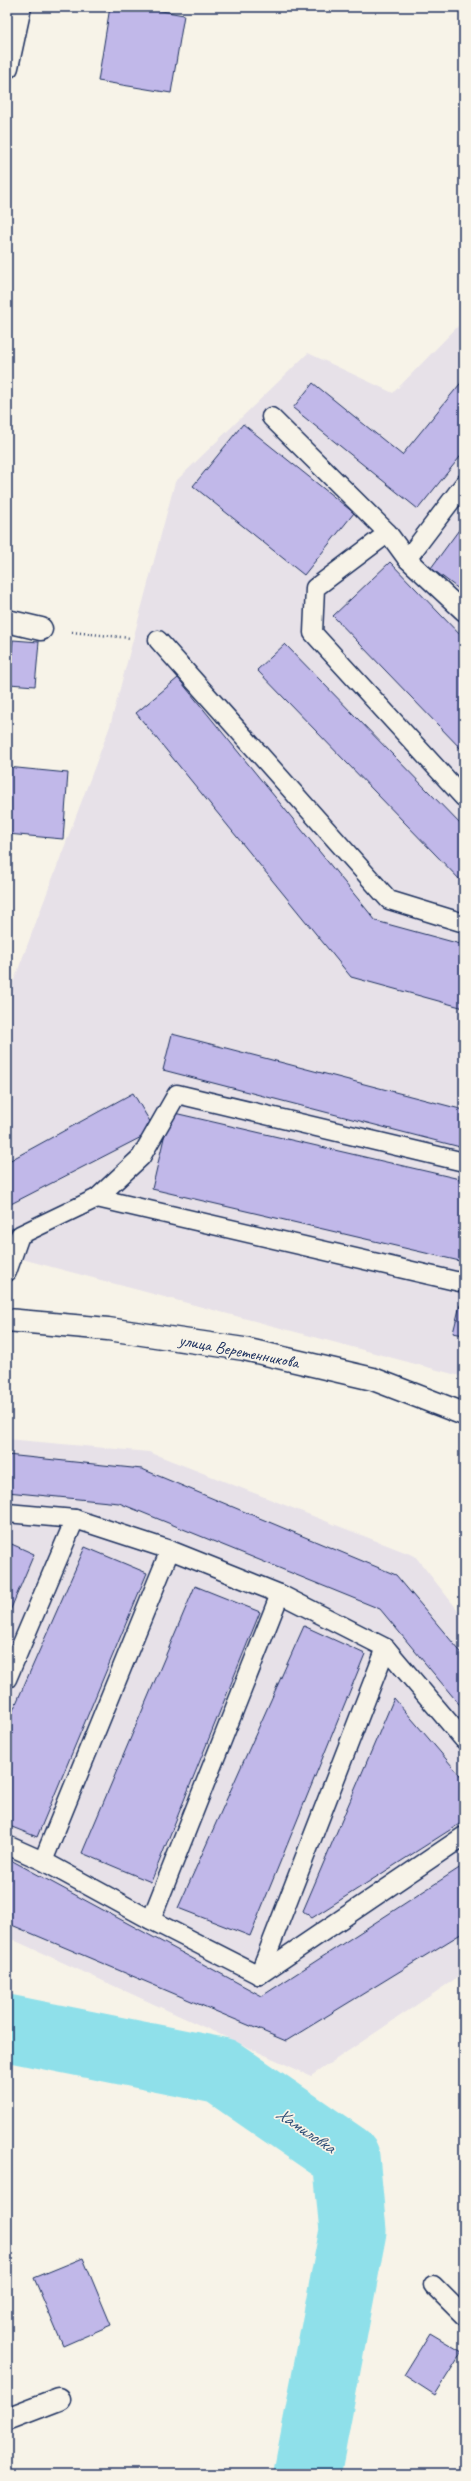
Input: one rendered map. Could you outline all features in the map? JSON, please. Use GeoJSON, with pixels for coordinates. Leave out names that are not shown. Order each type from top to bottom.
{"type":"FeatureCollection","features":[{"type":"Feature","properties":{"kind":"main road"},"geometry":{"type":"LineString","coordinates":[[7,67],[20,7]]}},
{"type":"Feature","properties":{"kind":"main road"},"geometry":{"type":"LineString","coordinates":[[7,621],[41,629]]}},
{"type":"Feature","properties":{"kind":"main road","name":"улица Веретенникова"},"geometry":{"type":"LineString","coordinates":[[7,1320],[108,1329],[244,1349],[373,1379],[464,1414]]}},
{"type":"Feature","properties":{"kind":"main road"},"geometry":{"type":"LineString","coordinates":[[7,2419],[59,2399]]}},
{"type":"Feature","properties":{"kind":"lane"},"geometry":{"type":"LineString","coordinates":[[271,417],[388,533],[407,559],[464,612]]}},
{"type":"Feature","properties":{"kind":"lane"},"geometry":{"type":"LineString","coordinates":[[407,559],[464,484]]}},
{"type":"Feature","properties":{"kind":"lane"},"geometry":{"type":"LineString","coordinates":[[388,533],[315,588],[313,633],[464,798]]}},
{"type":"Feature","properties":{"kind":"lane"},"geometry":{"type":"LineString","coordinates":[[158,640],[389,900],[464,923]]}},
{"type":"Feature","properties":{"kind":"lane"},"geometry":{"type":"LineString","coordinates":[[7,1272],[20,1235],[98,1198],[141,1157],[177,1094],[464,1162]]}},
{"type":"Feature","properties":{"kind":"lane"},"geometry":{"type":"LineString","coordinates":[[98,1198],[464,1283]]}},
{"type":"Feature","properties":{"kind":"lane"},"geometry":{"type":"LineString","coordinates":[[7,1513],[75,1519],[170,1550],[280,1594],[386,1648],[464,1740]]}},
{"type":"Feature","properties":{"kind":"lane"},"geometry":{"type":"LineString","coordinates":[[7,1678],[75,1519]]}},
{"type":"Feature","properties":{"kind":"lane"},"geometry":{"type":"LineString","coordinates":[[43,1861],[170,1550]]}},
{"type":"Feature","properties":{"kind":"lane"},"geometry":{"type":"LineString","coordinates":[[151,1920],[280,1594]]}},
{"type":"Feature","properties":{"kind":"lane"},"geometry":{"type":"LineString","coordinates":[[258,1975],[386,1648]]}},
{"type":"Feature","properties":{"kind":"lane"},"geometry":{"type":"LineString","coordinates":[[258,1975],[464,1836]]}},
{"type":"Feature","properties":{"kind":"lane"},"geometry":{"type":"LineString","coordinates":[[7,1845],[43,1861],[151,1920],[258,1975]]}},
{"type":"Feature","properties":{"kind":"lane"},"geometry":{"type":"LineString","coordinates":[[434,2285],[464,2316]]}},
{"type":"Feature","properties":{"kind":"path"},"geometry":{"type":"LineString","coordinates":[[41,629],[158,640]]}},
{"type":"Feature","properties":{"kind":"shaded area"},"geometry":{"type":"Polygon","coordinates":[[[464,320],[464,1377],[7,1255],[7,999],[110,726],[175,482],[308,353],[393,393],[464,320]]]}},
{"type":"Feature","properties":{"kind":"shaded area"},"geometry":{"type":"Polygon","coordinates":[[[7,1439],[149,1452],[415,1556],[464,1618],[464,1973],[311,2076],[7,1937],[7,1439]]]}},
{"type":"Feature","properties":{"kind":"building"},"geometry":{"type":"Polygon","coordinates":[[[110,7],[139,7],[184,15],[171,93],[98,81],[110,7]]]}},
{"type":"Feature","properties":{"kind":"building"},"geometry":{"type":"Polygon","coordinates":[[[464,379],[464,452],[418,509],[293,408],[313,383],[402,455],[464,379]]]}},
{"type":"Feature","properties":{"kind":"building"},"geometry":{"type":"Polygon","coordinates":[[[243,424],[354,513],[304,575],[193,486],[243,424]]]}},
{"type":"Feature","properties":{"kind":"building"},"geometry":{"type":"Polygon","coordinates":[[[464,523],[464,593],[431,568],[464,523]]]}},
{"type":"Feature","properties":{"kind":"building"},"geometry":{"type":"Polygon","coordinates":[[[390,562],[464,639],[464,752],[333,616],[390,562]]]}},
{"type":"Feature","properties":{"kind":"building"},"geometry":{"type":"Polygon","coordinates":[[[13,640],[39,642],[35,686],[9,684],[13,640]]]}},
{"type":"Feature","properties":{"kind":"building"},"geometry":{"type":"Polygon","coordinates":[[[285,644],[464,828],[464,884],[257,670],[285,644]]]}},
{"type":"Feature","properties":{"kind":"building"},"geometry":{"type":"Polygon","coordinates":[[[178,678],[376,921],[464,945],[464,1008],[351,977],[136,713],[178,678]]]}},
{"type":"Feature","properties":{"kind":"building"},"geometry":{"type":"Polygon","coordinates":[[[7,767],[68,773],[63,839],[7,834],[7,767]]]}},
{"type":"Feature","properties":{"kind":"building"},"geometry":{"type":"Polygon","coordinates":[[[172,1034],[464,1110],[464,1148],[163,1070],[172,1034]]]}},
{"type":"Feature","properties":{"kind":"building"},"geometry":{"type":"Polygon","coordinates":[[[133,1093],[155,1130],[7,1206],[7,1162],[133,1093]]]}},
{"type":"Feature","properties":{"kind":"building"},"geometry":{"type":"Polygon","coordinates":[[[170,1112],[464,1180],[464,1262],[152,1189],[170,1112]]]}},
{"type":"Feature","properties":{"kind":"building"},"geometry":{"type":"Polygon","coordinates":[[[460,1305],[464,1306],[464,1335],[453,1333],[460,1305]]]}},
{"type":"Feature","properties":{"kind":"building"},"geometry":{"type":"Polygon","coordinates":[[[7,1455],[142,1469],[396,1575],[464,1656],[464,1710],[380,1609],[119,1503],[7,1492],[7,1455]]]}},
{"type":"Feature","properties":{"kind":"building"},"geometry":{"type":"Polygon","coordinates":[[[7,1542],[34,1554],[7,1618],[7,1542]]]}},
{"type":"Feature","properties":{"kind":"building"},"geometry":{"type":"Polygon","coordinates":[[[85,1547],[147,1573],[37,1837],[7,1825],[7,1724],[85,1547]]]}},
{"type":"Feature","properties":{"kind":"building"},"geometry":{"type":"Polygon","coordinates":[[[195,1586],[260,1612],[151,1882],[82,1853],[195,1586]]]}},
{"type":"Feature","properties":{"kind":"building"},"geometry":{"type":"Polygon","coordinates":[[[304,1626],[365,1654],[250,1936],[178,1908],[304,1626]]]}},
{"type":"Feature","properties":{"kind":"building"},"geometry":{"type":"Polygon","coordinates":[[[394,1698],[464,1780],[464,1821],[312,1918],[303,1911],[394,1698]]]}},
{"type":"Feature","properties":{"kind":"building"},"geometry":{"type":"Polygon","coordinates":[[[7,1858],[262,1996],[464,1865],[464,1932],[286,2041],[7,1923],[7,1858]]]}},
{"type":"Feature","properties":{"kind":"building"},"geometry":{"type":"Polygon","coordinates":[[[83,2258],[111,2325],[63,2346],[34,2278],[83,2258]]]}},
{"type":"Feature","properties":{"kind":"building"},"geometry":{"type":"Polygon","coordinates":[[[430,2333],[462,2352],[435,2395],[404,2375],[430,2333]]]}},
{"type":"Feature","properties":{"kind":"waterway","name":"Хамиловка"},"geometry":{"type":"LineString","coordinates":[[7,2028],[221,2071],[346,2157],[353,2231],[307,2474]]}}]}
